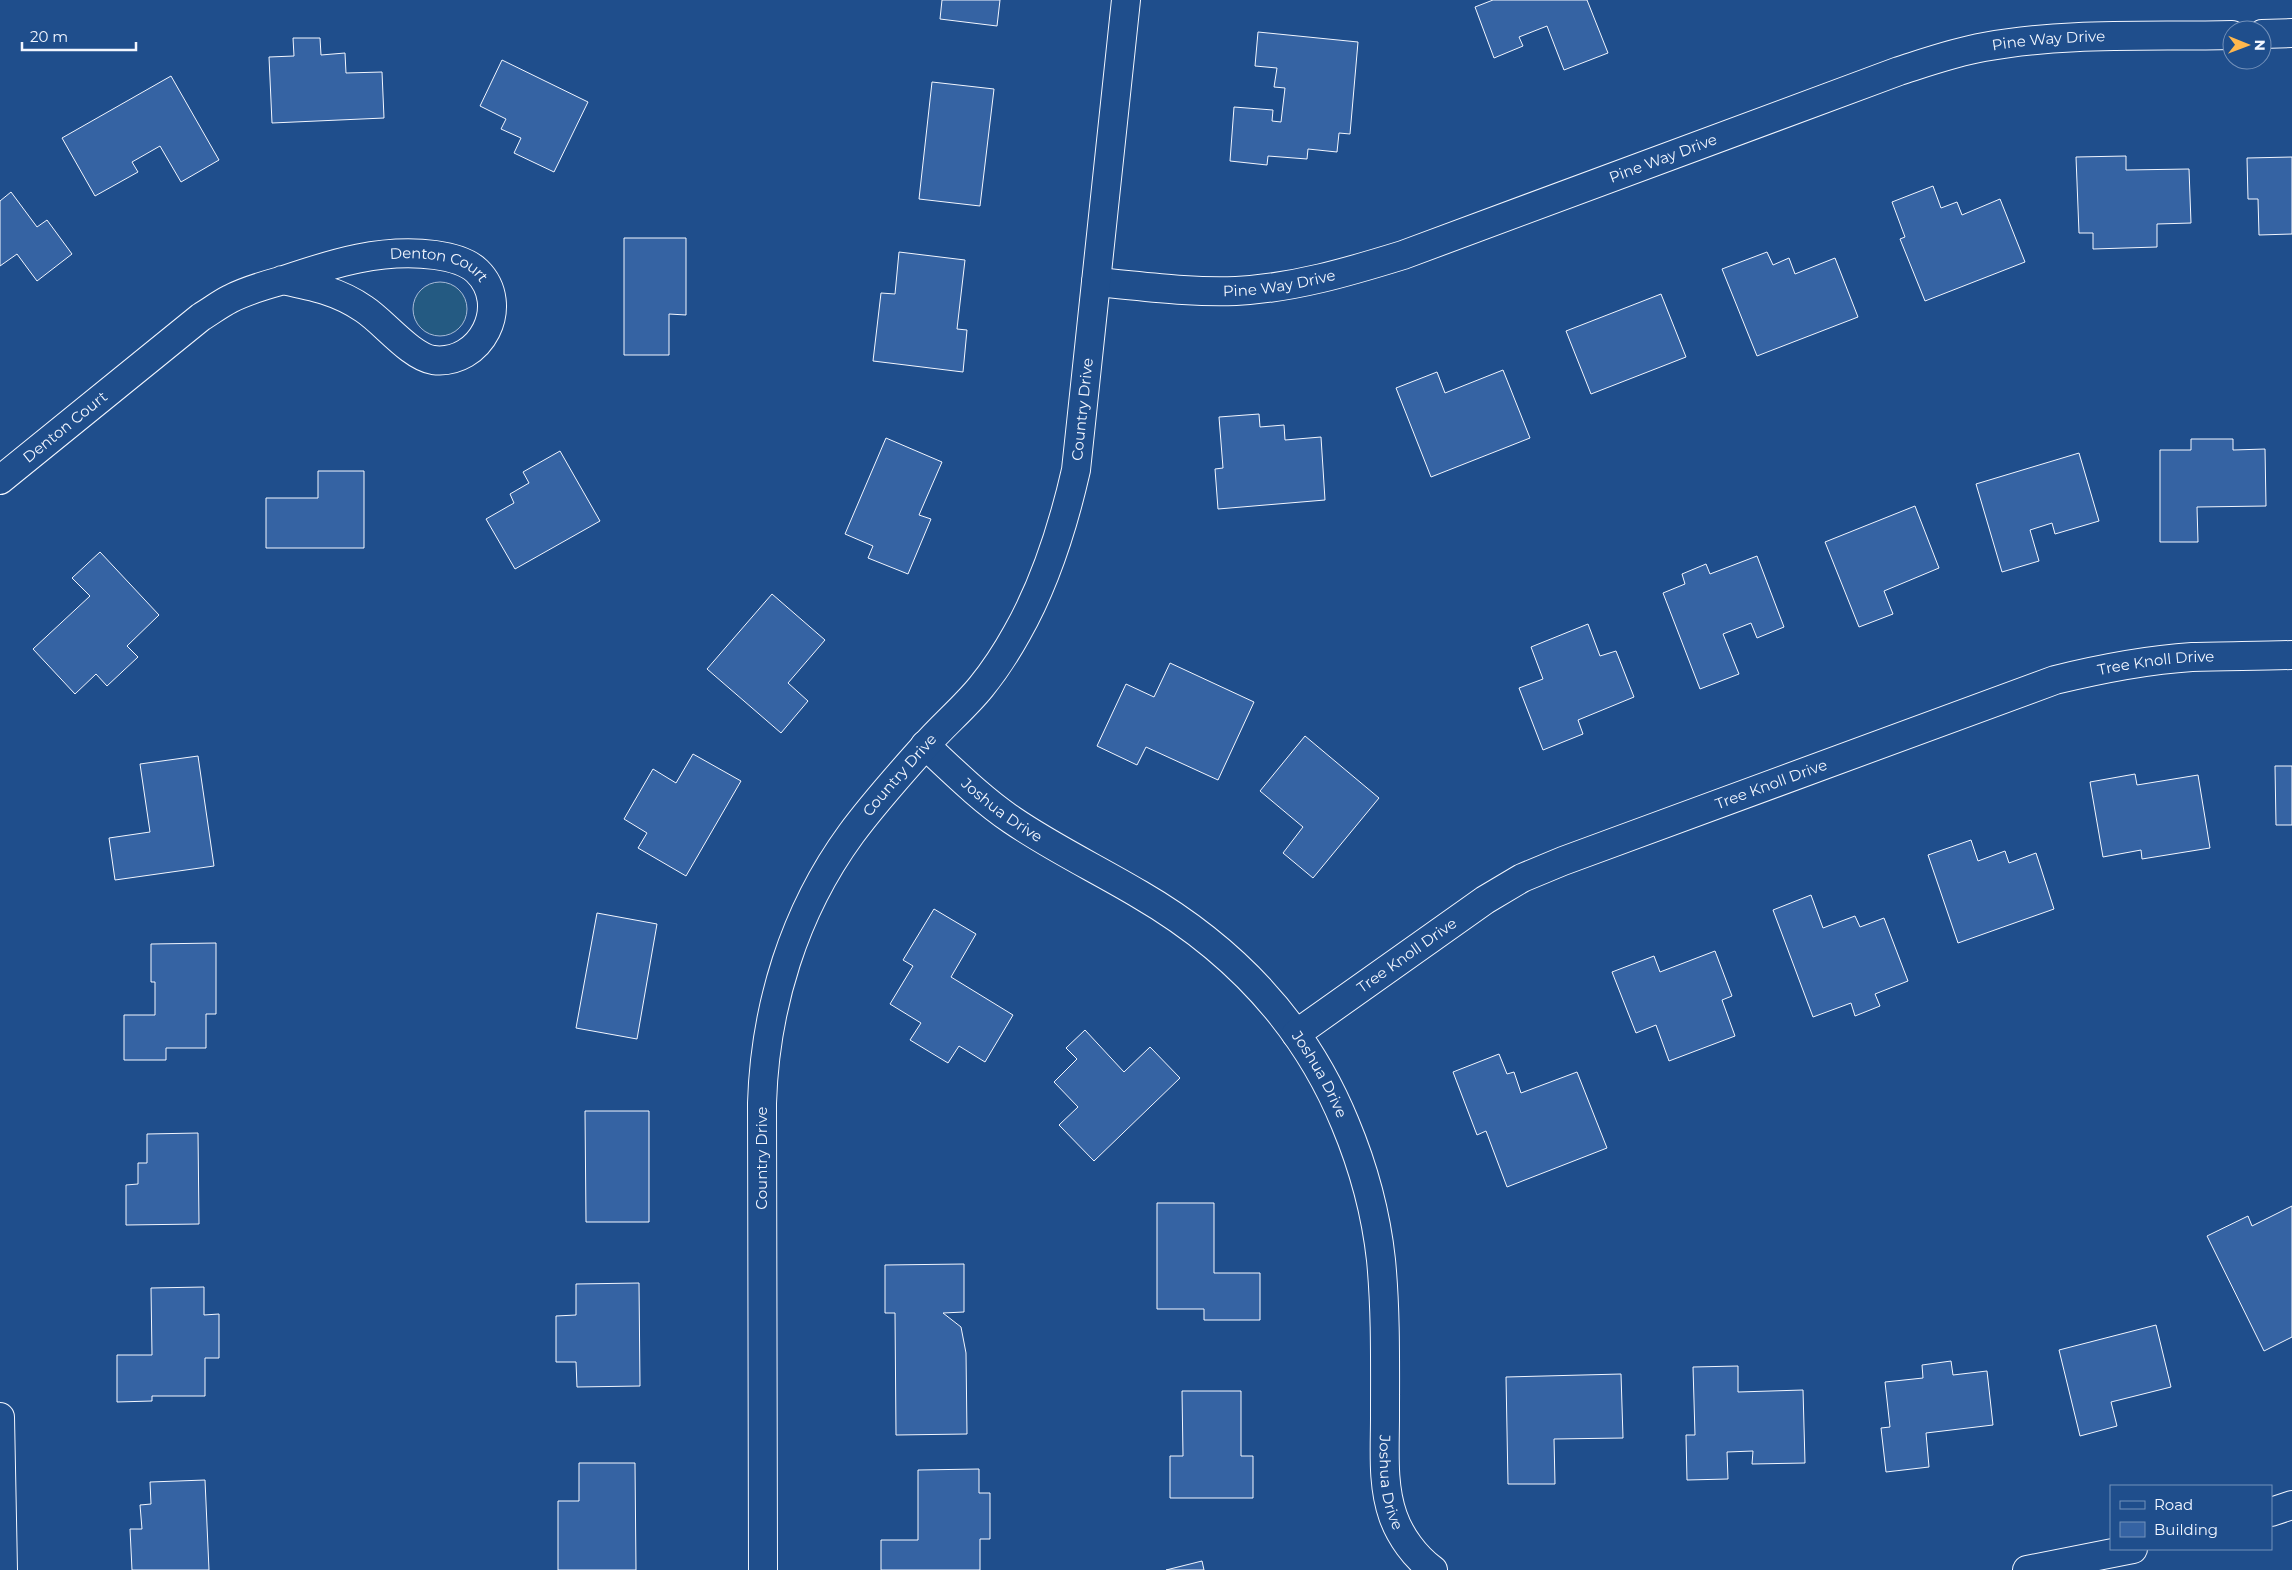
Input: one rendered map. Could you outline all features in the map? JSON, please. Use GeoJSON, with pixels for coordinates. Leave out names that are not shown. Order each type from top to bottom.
{"type":"FeatureCollection","features":[{"type":"Feature","properties":{"kind":"street","name":"Country Drive"},"geometry":{"type":"LineString","coordinates":[[763,1570],[762,1103],[763,1070],[769,1028],[780,979],[810,899],[851,834],[925,745],[981,686],[1017,634],[1041,588],[1065,519],[1076,470],[1126,0]]}},
{"type":"Feature","properties":{"kind":"street"},"geometry":{"type":"LineString","coordinates":[[2272,34],[2292,33]]}},
{"type":"Feature","properties":{"kind":"street","name":"Pine Way Drive"},"geometry":{"type":"LineString","coordinates":[[1096,282],[1187,290],[1237,291],[1299,284],[1329,278],[1403,255],[1880,78],[1946,56],[1983,47],[2060,38],[2222,35]]}},
{"type":"Feature","properties":{"kind":"street","name":"Denton Court"},"geometry":{"type":"LineString","coordinates":[[0,480],[202,317],[230,299],[282,280],[348,260],[388,253],[417,253],[447,257],[477,271],[486,283],[490,296],[492,317],[487,330],[478,344],[469,352],[458,357],[432,360],[419,354],[364,309],[336,293],[316,286],[282,280]]}},
{"type":"Feature","properties":{"kind":"street","name":"Tree Knoll Drive"},"geometry":{"type":"LineString","coordinates":[[1296,1034],[1484,900],[1522,878],[1563,861],[2055,680],[2102,669],[2150,661],[2191,657],[2292,655]]}},
{"type":"Feature","properties":{"kind":"street","name":"Joshua Drive"},"geometry":{"type":"LineString","coordinates":[[925,745],[972,789],[1010,819],[1050,845],[1138,893],[1199,933],[1250,976],[1274,1003],[1296,1034],[1322,1077],[1345,1122],[1367,1189],[1381,1260],[1385,1338],[1385,1462],[1387,1494],[1393,1517],[1406,1542],[1432,1570]]}},
{"type":"Feature","properties":{"kind":"street"},"geometry":{"type":"LineString","coordinates":[[0,1417],[3,1570]]}},
{"type":"Feature","properties":{"kind":"street"},"geometry":{"type":"LineString","coordinates":[[2272,1512],[2292,1505]]}},
{"type":"Feature","properties":{"kind":"street"},"geometry":{"type":"LineString","coordinates":[[2027,1570],[2128,1550]]}},
{"type":"Feature","properties":{"kind":"shaded area"},"geometry":{"type":"Polygon","coordinates":[[[435,282],[445,282],[455,286],[463,294],[467,309],[463,324],[455,332],[445,336],[435,336],[425,332],[417,324],[413,314],[413,304],[417,294],[425,286],[435,282]]]}},
{"type":"Feature","properties":{"kind":"building"},"geometry":{"type":"Polygon","coordinates":[[[942,0],[1000,0],[997,26],[940,19],[942,0]]]}},
{"type":"Feature","properties":{"kind":"building"},"geometry":{"type":"Polygon","coordinates":[[[1493,0],[1587,0],[1608,53],[1564,70],[1547,26],[1519,37],[1523,46],[1494,58],[1475,7],[1493,0]]]}},
{"type":"Feature","properties":{"kind":"building"},"geometry":{"type":"Polygon","coordinates":[[[1258,32],[1358,42],[1350,134],[1339,133],[1337,152],[1308,149],[1307,159],[1268,156],[1267,165],[1230,161],[1234,107],[1273,110],[1272,121],[1281,122],[1285,88],[1274,87],[1277,68],[1255,66],[1258,32]]]}},
{"type":"Feature","properties":{"kind":"building"},"geometry":{"type":"Polygon","coordinates":[[[293,38],[320,38],[321,55],[345,53],[346,73],[382,72],[384,118],[272,123],[269,57],[294,56],[293,38]]]}},
{"type":"Feature","properties":{"kind":"building"},"geometry":{"type":"Polygon","coordinates":[[[502,60],[588,102],[554,172],[514,153],[521,138],[501,129],[506,119],[480,106],[502,60]]]}},
{"type":"Feature","properties":{"kind":"building"},"geometry":{"type":"Polygon","coordinates":[[[171,76],[219,160],[181,182],[160,146],[132,162],[138,172],[95,196],[62,138],[171,76]]]}},
{"type":"Feature","properties":{"kind":"building"},"geometry":{"type":"Polygon","coordinates":[[[932,82],[994,89],[980,206],[919,199],[932,82]]]}},
{"type":"Feature","properties":{"kind":"building"},"geometry":{"type":"Polygon","coordinates":[[[2126,156],[2126,170],[2189,169],[2191,223],[2157,224],[2157,247],[2093,249],[2093,233],[2079,233],[2076,157],[2126,156]]]}},
{"type":"Feature","properties":{"kind":"building"},"geometry":{"type":"Polygon","coordinates":[[[2292,157],[2292,234],[2259,235],[2258,199],[2248,199],[2247,158],[2292,157]]]}},
{"type":"Feature","properties":{"kind":"building"},"geometry":{"type":"Polygon","coordinates":[[[1933,186],[1941,208],[1957,202],[1962,215],[2000,199],[2025,262],[1925,301],[1900,239],[1905,237],[1892,202],[1933,186]]]}},
{"type":"Feature","properties":{"kind":"building"},"geometry":{"type":"Polygon","coordinates":[[[11,192],[37,227],[47,220],[72,254],[37,281],[17,254],[0,266],[0,201],[11,192]]]}},
{"type":"Feature","properties":{"kind":"building"},"geometry":{"type":"Polygon","coordinates":[[[624,238],[686,238],[686,315],[669,314],[669,355],[624,355],[624,238]]]}},
{"type":"Feature","properties":{"kind":"building"},"geometry":{"type":"Polygon","coordinates":[[[899,252],[965,260],[957,329],[967,330],[963,372],[873,361],[881,293],[895,294],[899,252]]]}},
{"type":"Feature","properties":{"kind":"building"},"geometry":{"type":"Polygon","coordinates":[[[1767,252],[1773,265],[1789,258],[1795,274],[1835,258],[1858,317],[1757,356],[1722,269],[1767,252]]]}},
{"type":"Feature","properties":{"kind":"building"},"geometry":{"type":"Polygon","coordinates":[[[1661,294],[1686,357],[1591,394],[1566,331],[1661,294]]]}},
{"type":"Feature","properties":{"kind":"building"},"geometry":{"type":"Polygon","coordinates":[[[1503,370],[1530,438],[1431,477],[1396,388],[1437,372],[1445,393],[1503,370]]]}},
{"type":"Feature","properties":{"kind":"building"},"geometry":{"type":"Polygon","coordinates":[[[1259,414],[1260,427],[1284,425],[1285,440],[1321,437],[1325,500],[1218,509],[1215,469],[1223,468],[1219,417],[1259,414]]]}},
{"type":"Feature","properties":{"kind":"building"},"geometry":{"type":"Polygon","coordinates":[[[886,438],[942,462],[919,515],[931,519],[908,574],[868,558],[873,546],[845,534],[886,438]]]}},
{"type":"Feature","properties":{"kind":"building"},"geometry":{"type":"Polygon","coordinates":[[[2191,439],[2233,439],[2233,450],[2265,449],[2266,506],[2197,507],[2198,542],[2160,542],[2160,450],[2191,450],[2191,439]]]}},
{"type":"Feature","properties":{"kind":"building"},"geometry":{"type":"Polygon","coordinates":[[[560,451],[600,521],[515,569],[486,519],[514,503],[510,494],[529,483],[523,472],[560,451]]]}},
{"type":"Feature","properties":{"kind":"building"},"geometry":{"type":"Polygon","coordinates":[[[2079,453],[2099,521],[2055,534],[2052,523],[2030,530],[2039,561],[2002,572],[1976,484],[2079,453]]]}},
{"type":"Feature","properties":{"kind":"building"},"geometry":{"type":"Polygon","coordinates":[[[318,471],[364,471],[364,548],[266,548],[266,498],[318,498],[318,471]]]}},
{"type":"Feature","properties":{"kind":"building"},"geometry":{"type":"Polygon","coordinates":[[[1915,506],[1939,568],[1884,591],[1893,614],[1859,627],[1825,542],[1915,506]]]}},
{"type":"Feature","properties":{"kind":"building"},"geometry":{"type":"Polygon","coordinates":[[[100,552],[159,615],[127,646],[138,657],[107,686],[96,674],[75,694],[33,649],[90,596],[72,578],[100,552]]]}},
{"type":"Feature","properties":{"kind":"building"},"geometry":{"type":"Polygon","coordinates":[[[1757,556],[1784,627],[1757,638],[1751,623],[1723,634],[1739,674],[1700,689],[1663,593],[1685,584],[1682,574],[1706,564],[1710,574],[1757,556]]]}},
{"type":"Feature","properties":{"kind":"building"},"geometry":{"type":"Polygon","coordinates":[[[772,594],[825,640],[788,683],[808,701],[781,733],[707,669],[772,594]]]}},
{"type":"Feature","properties":{"kind":"building"},"geometry":{"type":"Polygon","coordinates":[[[1588,624],[1600,656],[1616,651],[1634,697],[1578,720],[1583,734],[1543,750],[1519,688],[1543,679],[1531,647],[1588,624]]]}},
{"type":"Feature","properties":{"kind":"building"},"geometry":{"type":"Polygon","coordinates":[[[1170,663],[1254,702],[1218,780],[1146,747],[1137,765],[1097,746],[1126,684],[1154,697],[1170,663]]]}},
{"type":"Feature","properties":{"kind":"building"},"geometry":{"type":"Polygon","coordinates":[[[1305,736],[1379,798],[1313,878],[1283,853],[1303,827],[1260,791],[1305,736]]]}},
{"type":"Feature","properties":{"kind":"building"},"geometry":{"type":"Polygon","coordinates":[[[693,754],[741,781],[686,876],[638,848],[647,833],[624,819],[653,769],[676,783],[693,754]]]}},
{"type":"Feature","properties":{"kind":"building"},"geometry":{"type":"Polygon","coordinates":[[[198,756],[214,866],[115,880],[109,838],[150,832],[140,764],[198,756]]]}},
{"type":"Feature","properties":{"kind":"building"},"geometry":{"type":"Polygon","coordinates":[[[2275,766],[2292,766],[2292,825],[2276,825],[2275,766]]]}},
{"type":"Feature","properties":{"kind":"building"},"geometry":{"type":"Polygon","coordinates":[[[2135,774],[2137,785],[2198,775],[2210,848],[2142,859],[2141,850],[2103,857],[2090,782],[2135,774]]]}},
{"type":"Feature","properties":{"kind":"building"},"geometry":{"type":"Polygon","coordinates":[[[1971,840],[1978,861],[2005,851],[2009,863],[2036,853],[2054,909],[1958,943],[1928,855],[1971,840]]]}},
{"type":"Feature","properties":{"kind":"building"},"geometry":{"type":"Polygon","coordinates":[[[1811,895],[1823,928],[1855,916],[1860,927],[1884,918],[1908,981],[1875,994],[1880,1006],[1855,1016],[1851,1003],[1813,1017],[1773,910],[1811,895]]]}},
{"type":"Feature","properties":{"kind":"building"},"geometry":{"type":"Polygon","coordinates":[[[934,909],[976,934],[951,977],[1013,1015],[985,1062],[959,1046],[948,1063],[910,1040],[921,1023],[890,1004],[913,966],[903,960],[934,909]]]}},
{"type":"Feature","properties":{"kind":"building"},"geometry":{"type":"Polygon","coordinates":[[[597,913],[657,924],[637,1039],[576,1028],[597,913]]]}},
{"type":"Feature","properties":{"kind":"building"},"geometry":{"type":"Polygon","coordinates":[[[216,943],[216,1014],[206,1014],[206,1048],[166,1048],[166,1060],[124,1060],[124,1015],[155,1015],[155,982],[151,982],[151,944],[216,943]]]}},
{"type":"Feature","properties":{"kind":"building"},"geometry":{"type":"Polygon","coordinates":[[[1715,951],[1732,996],[1722,1000],[1735,1036],[1669,1061],[1656,1025],[1636,1033],[1612,972],[1654,956],[1660,972],[1715,951]]]}},
{"type":"Feature","properties":{"kind":"building"},"geometry":{"type":"Polygon","coordinates":[[[1085,1030],[1124,1072],[1150,1047],[1180,1078],[1094,1161],[1059,1125],[1078,1107],[1054,1082],[1077,1059],[1066,1048],[1085,1030]]]}},
{"type":"Feature","properties":{"kind":"building"},"geometry":{"type":"Polygon","coordinates":[[[1499,1054],[1507,1074],[1514,1072],[1521,1093],[1577,1072],[1607,1148],[1507,1187],[1486,1131],[1477,1135],[1453,1072],[1499,1054]]]}},
{"type":"Feature","properties":{"kind":"building"},"geometry":{"type":"Polygon","coordinates":[[[585,1111],[649,1111],[649,1222],[586,1222],[585,1111]]]}},
{"type":"Feature","properties":{"kind":"building"},"geometry":{"type":"Polygon","coordinates":[[[198,1133],[199,1224],[126,1225],[126,1185],[138,1184],[138,1163],[147,1163],[147,1134],[198,1133]]]}},
{"type":"Feature","properties":{"kind":"building"},"geometry":{"type":"Polygon","coordinates":[[[1157,1203],[1214,1203],[1214,1273],[1260,1273],[1260,1320],[1204,1320],[1204,1309],[1157,1309],[1157,1203]]]}},
{"type":"Feature","properties":{"kind":"building"},"geometry":{"type":"Polygon","coordinates":[[[2292,1206],[2292,1337],[2264,1351],[2207,1236],[2248,1216],[2252,1226],[2292,1206]]]}},
{"type":"Feature","properties":{"kind":"building"},"geometry":{"type":"Polygon","coordinates":[[[964,1264],[964,1312],[943,1313],[961,1327],[966,1353],[967,1434],[896,1435],[895,1313],[885,1313],[885,1265],[964,1264]]]}},
{"type":"Feature","properties":{"kind":"building"},"geometry":{"type":"Polygon","coordinates":[[[639,1283],[640,1386],[577,1387],[576,1362],[556,1362],[556,1316],[576,1315],[576,1284],[639,1283]]]}},
{"type":"Feature","properties":{"kind":"building"},"geometry":{"type":"Polygon","coordinates":[[[204,1287],[204,1315],[219,1314],[219,1358],[205,1358],[205,1396],[152,1396],[152,1401],[117,1402],[117,1355],[152,1355],[151,1288],[204,1287]]]}},
{"type":"Feature","properties":{"kind":"building"},"geometry":{"type":"Polygon","coordinates":[[[2156,1325],[2171,1387],[2111,1402],[2117,1426],[2080,1436],[2059,1350],[2156,1325]]]}},
{"type":"Feature","properties":{"kind":"building"},"geometry":{"type":"Polygon","coordinates":[[[1951,1361],[1953,1375],[1987,1371],[1993,1425],[1926,1433],[1929,1467],[1886,1472],[1881,1428],[1890,1427],[1885,1382],[1923,1378],[1922,1365],[1951,1361]]]}},
{"type":"Feature","properties":{"kind":"building"},"geometry":{"type":"Polygon","coordinates":[[[1738,1366],[1738,1392],[1803,1390],[1805,1463],[1752,1464],[1753,1451],[1727,1452],[1728,1479],[1687,1480],[1686,1435],[1695,1435],[1693,1367],[1738,1366]]]}},
{"type":"Feature","properties":{"kind":"building"},"geometry":{"type":"Polygon","coordinates":[[[1621,1374],[1623,1438],[1554,1439],[1555,1484],[1508,1484],[1506,1377],[1621,1374]]]}},
{"type":"Feature","properties":{"kind":"building"},"geometry":{"type":"Polygon","coordinates":[[[1182,1391],[1241,1391],[1241,1456],[1253,1456],[1253,1498],[1170,1498],[1170,1456],[1183,1456],[1182,1391]]]}},
{"type":"Feature","properties":{"kind":"building"},"geometry":{"type":"Polygon","coordinates":[[[579,1463],[635,1463],[636,1570],[558,1570],[558,1501],[579,1501],[579,1463]]]}},
{"type":"Feature","properties":{"kind":"building"},"geometry":{"type":"Polygon","coordinates":[[[979,1469],[979,1493],[990,1493],[990,1539],[980,1539],[980,1570],[881,1570],[881,1540],[918,1540],[918,1470],[979,1469]]]}},
{"type":"Feature","properties":{"kind":"building"},"geometry":{"type":"Polygon","coordinates":[[[205,1480],[209,1570],[132,1570],[130,1529],[142,1529],[140,1505],[151,1504],[150,1482],[205,1480]]]}},
{"type":"Feature","properties":{"kind":"building"},"geometry":{"type":"Polygon","coordinates":[[[1202,1561],[1204,1570],[1166,1570],[1202,1561]]]}}]}
